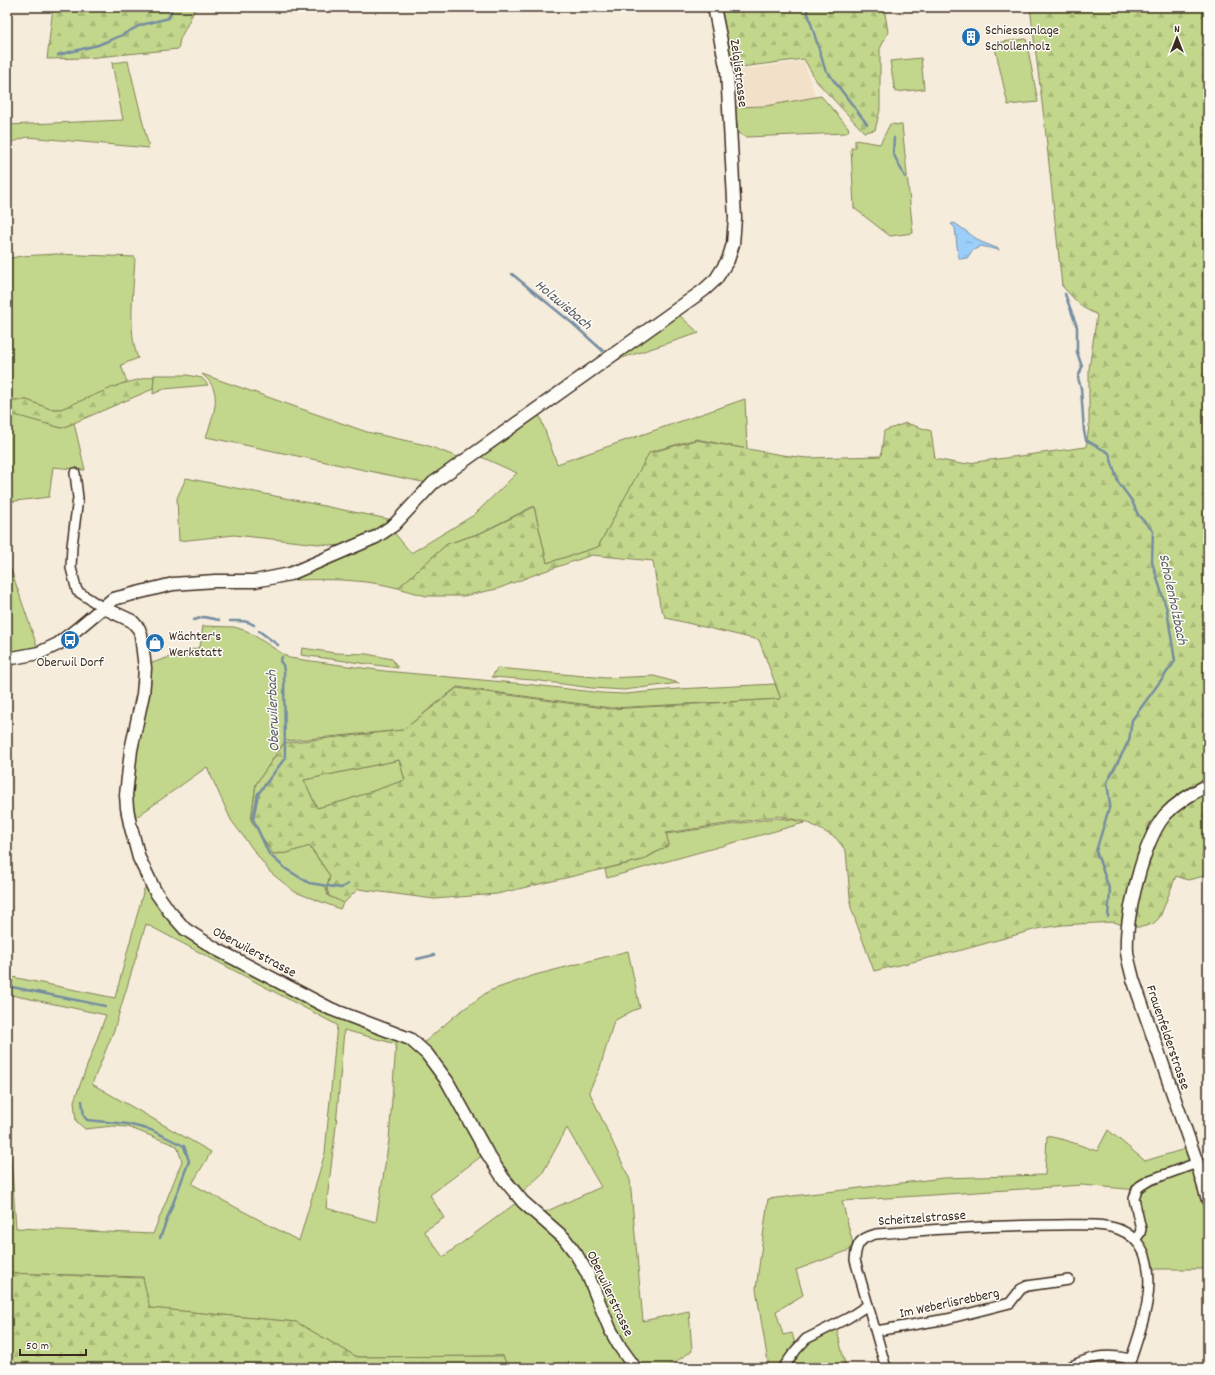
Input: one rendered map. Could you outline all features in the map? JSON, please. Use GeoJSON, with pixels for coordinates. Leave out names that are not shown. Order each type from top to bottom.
{"type":"FeatureCollection","features":[{"type":"Feature","properties":{"kind":"street","name":"Zelglistrasse"},"geometry":{"type":"LineString","coordinates":[[7,659],[47,650],[76,630],[113,599],[173,584],[215,581],[255,581],[290,574],[376,537],[394,525],[433,483],[614,353],[679,309],[716,279],[728,260],[733,244],[735,218],[727,71],[714,7]]}},
{"type":"Feature","properties":{"kind":"street","name":"Oberwilerstrasse"},"geometry":{"type":"LineString","coordinates":[[75,473],[78,498],[71,568],[77,591],[102,608],[132,621],[139,629],[141,635],[145,668],[143,694],[131,750],[126,795],[130,824],[139,858],[155,891],[185,929],[216,949],[345,1016],[410,1039],[427,1054],[447,1081],[487,1153],[504,1178],[523,1202],[564,1238],[579,1258],[587,1273],[610,1328],[620,1347],[635,1368]]}},
{"type":"Feature","properties":{"kind":"street","name":"Frauenfelderstrasse"},"geometry":{"type":"LineString","coordinates":[[1208,785],[1182,799],[1165,815],[1155,830],[1140,870],[1128,927],[1127,953],[1133,979],[1197,1163],[1208,1200]]}},
{"type":"Feature","properties":{"kind":"street"},"geometry":{"type":"LineString","coordinates":[[1135,1240],[1140,1234],[1141,1229],[1134,1199],[1137,1189],[1150,1180],[1197,1163]]}},
{"type":"Feature","properties":{"kind":"street","name":"Scheitzelstrasse"},"geometry":{"type":"LineString","coordinates":[[868,1305],[855,1260],[856,1248],[860,1241],[869,1236],[876,1234],[959,1228],[1022,1225],[1105,1226],[1118,1229],[1135,1240],[1144,1253],[1148,1269],[1147,1302],[1140,1332],[1128,1368]]}},
{"type":"Feature","properties":{"kind":"street","name":"Im Weberlisrebberg"},"geometry":{"type":"LineString","coordinates":[[876,1331],[947,1319],[1010,1303],[1021,1289],[1026,1286],[1069,1280]]}},
{"type":"Feature","properties":{"kind":"street"},"geometry":{"type":"LineString","coordinates":[[783,1368],[801,1343],[806,1339],[848,1318],[868,1305],[886,1368]]}},
{"type":"Feature","properties":{"kind":"street"},"geometry":{"type":"LineString","coordinates":[[1067,1368],[1078,1362],[1100,1357],[1115,1355],[1131,1359]]}},
{"type":"Feature","properties":{"kind":"shaded area"},"geometry":{"type":"Polygon","coordinates":[[[804,61],[815,97],[766,106],[735,106],[734,71],[804,61]]]}},
{"type":"Feature","properties":{"kind":"green space"},"geometry":{"type":"Polygon","coordinates":[[[53,7],[196,7],[180,39],[178,49],[87,58],[47,59],[53,7]]]}},
{"type":"Feature","properties":{"kind":"green space"},"geometry":{"type":"Polygon","coordinates":[[[721,7],[884,7],[888,32],[880,49],[880,110],[875,130],[864,132],[817,82],[804,59],[733,68],[721,7]]]}},
{"type":"Feature","properties":{"kind":"green space"},"geometry":{"type":"Polygon","coordinates":[[[1030,7],[1208,7],[1208,875],[1188,880],[1176,876],[1160,917],[1153,924],[1142,927],[1128,927],[1114,922],[1062,925],[1037,929],[962,950],[874,971],[851,908],[846,851],[836,838],[807,822],[778,816],[666,833],[669,845],[642,860],[497,894],[434,899],[358,889],[344,903],[329,896],[327,888],[330,876],[310,846],[287,853],[273,854],[251,820],[256,784],[284,743],[403,730],[457,688],[611,709],[781,699],[759,640],[666,618],[660,606],[653,561],[592,555],[497,589],[463,596],[426,596],[398,588],[447,544],[481,533],[534,507],[547,563],[598,547],[649,453],[696,440],[807,458],[881,456],[884,431],[906,423],[931,431],[935,459],[961,464],[1086,447],[1089,426],[1089,369],[1097,315],[1082,307],[1062,286],[1045,126],[1030,7]],[[399,760],[304,780],[317,808],[344,801],[405,780],[399,760]]]}},
{"type":"Feature","properties":{"kind":"green space"},"geometry":{"type":"Polygon","coordinates":[[[1026,39],[1038,102],[1008,105],[994,43],[1026,39]]]}},
{"type":"Feature","properties":{"kind":"green space"},"geometry":{"type":"Polygon","coordinates":[[[921,58],[924,89],[895,92],[890,61],[921,58]]]}},
{"type":"Feature","properties":{"kind":"green space"},"geometry":{"type":"Polygon","coordinates":[[[128,61],[149,148],[27,137],[7,144],[7,125],[123,120],[112,63],[128,61]]]}},
{"type":"Feature","properties":{"kind":"green space"},"geometry":{"type":"Polygon","coordinates":[[[821,96],[848,127],[849,130],[846,133],[745,137],[738,133],[735,107],[766,106],[821,96]]]}},
{"type":"Feature","properties":{"kind":"green space"},"geometry":{"type":"Polygon","coordinates":[[[890,124],[902,125],[913,233],[890,236],[854,208],[851,148],[855,148],[855,140],[880,144],[890,124]]]}},
{"type":"Feature","properties":{"kind":"green space"},"geometry":{"type":"Polygon","coordinates":[[[56,254],[135,257],[132,322],[135,348],[138,358],[121,365],[127,382],[61,409],[50,409],[27,400],[7,400],[7,259],[21,256],[56,254]]]}},
{"type":"Feature","properties":{"kind":"green space"},"geometry":{"type":"Polygon","coordinates":[[[678,314],[699,333],[607,363],[678,314]]]}},
{"type":"Feature","properties":{"kind":"green space"},"geometry":{"type":"Polygon","coordinates":[[[202,374],[367,432],[426,445],[460,458],[427,483],[206,437],[214,410],[215,396],[214,390],[210,383],[202,374]]]}},
{"type":"Feature","properties":{"kind":"green space"},"geometry":{"type":"Polygon","coordinates":[[[154,375],[187,375],[202,378],[208,385],[164,389],[153,394],[154,375]]]}},
{"type":"Feature","properties":{"kind":"green space"},"geometry":{"type":"Polygon","coordinates":[[[154,376],[153,389],[62,428],[7,413],[7,400],[27,400],[50,409],[61,409],[121,384],[154,376]]]}},
{"type":"Feature","properties":{"kind":"green space"},"geometry":{"type":"Polygon","coordinates":[[[745,399],[747,449],[696,439],[650,452],[598,547],[547,563],[534,506],[480,533],[447,544],[398,588],[346,580],[293,580],[293,576],[392,530],[411,553],[474,515],[517,473],[477,455],[538,411],[557,464],[745,399]]]}},
{"type":"Feature","properties":{"kind":"green space"},"geometry":{"type":"Polygon","coordinates":[[[7,412],[61,428],[74,423],[85,470],[53,467],[49,497],[7,502],[7,412]]]}},
{"type":"Feature","properties":{"kind":"green space"},"geometry":{"type":"Polygon","coordinates":[[[186,478],[393,520],[374,535],[338,551],[338,546],[234,535],[179,541],[177,498],[186,478]]]}},
{"type":"Feature","properties":{"kind":"green space"},"geometry":{"type":"Polygon","coordinates":[[[7,553],[9,564],[38,649],[7,656],[7,553]]]}},
{"type":"Feature","properties":{"kind":"green space"},"geometry":{"type":"Polygon","coordinates":[[[203,626],[234,627],[247,631],[289,658],[385,671],[625,694],[678,689],[775,684],[781,699],[611,708],[457,687],[403,730],[285,741],[256,784],[251,820],[273,854],[287,853],[309,846],[330,876],[326,888],[328,896],[344,902],[340,909],[295,892],[270,872],[231,820],[207,767],[132,820],[130,795],[149,664],[200,647],[203,626]]]}},
{"type":"Feature","properties":{"kind":"green space"},"geometry":{"type":"Polygon","coordinates":[[[302,648],[335,653],[367,654],[392,659],[398,668],[301,655],[302,648]]]}},
{"type":"Feature","properties":{"kind":"green space"},"geometry":{"type":"Polygon","coordinates":[[[497,668],[606,678],[654,676],[679,683],[624,690],[592,688],[533,680],[492,677],[497,668]]]}},
{"type":"Feature","properties":{"kind":"green space"},"geometry":{"type":"Polygon","coordinates":[[[399,760],[405,780],[344,801],[317,808],[304,780],[399,760]]]}},
{"type":"Feature","properties":{"kind":"green space"},"geometry":{"type":"Polygon","coordinates":[[[777,818],[804,823],[607,878],[605,869],[643,860],[669,845],[666,834],[777,818]]]}},
{"type":"Feature","properties":{"kind":"green space"},"geometry":{"type":"Polygon","coordinates":[[[149,885],[180,930],[419,1047],[457,1014],[489,991],[535,975],[628,951],[640,1008],[614,1021],[599,1071],[589,1091],[630,1180],[643,1321],[689,1311],[692,1351],[666,1368],[508,1368],[503,1356],[357,1357],[296,1322],[149,1308],[143,1277],[7,1273],[7,1147],[11,1158],[16,1228],[153,1234],[182,1161],[177,1146],[128,1127],[113,1126],[85,1129],[76,1121],[74,1101],[106,1015],[7,994],[7,976],[115,998],[144,889],[149,885]],[[146,924],[114,1030],[92,1084],[211,1152],[192,1184],[299,1241],[325,1153],[337,1025],[146,924]],[[344,1030],[336,1126],[326,1208],[376,1222],[389,1140],[396,1044],[344,1030]],[[567,1128],[542,1174],[523,1191],[491,1149],[430,1195],[444,1218],[424,1231],[443,1257],[516,1203],[536,1216],[601,1187],[567,1128]]]}},
{"type":"Feature","properties":{"kind":"green space"},"geometry":{"type":"Polygon","coordinates":[[[1108,1130],[1145,1161],[1185,1149],[1200,1192],[1208,1224],[1208,1269],[1152,1269],[1148,1253],[1141,1240],[1146,1230],[1136,1201],[1138,1190],[1082,1185],[842,1201],[853,1244],[850,1250],[796,1270],[803,1295],[776,1311],[783,1335],[792,1333],[797,1351],[811,1338],[836,1326],[846,1368],[769,1368],[756,1289],[768,1199],[943,1178],[1045,1175],[1047,1136],[1065,1140],[1097,1151],[1108,1130]]]}},
{"type":"Feature","properties":{"kind":"green space"},"geometry":{"type":"Polygon","coordinates":[[[7,1273],[143,1278],[150,1308],[296,1322],[357,1357],[503,1356],[508,1368],[7,1368],[7,1273]]]}},
{"type":"Feature","properties":{"kind":"water"},"geometry":{"type":"Polygon","coordinates":[[[953,223],[981,242],[999,250],[981,246],[972,251],[967,258],[960,259],[958,255],[955,228],[951,224],[953,223]]]}},
{"type":"Feature","properties":{"kind":"waterway"},"geometry":{"type":"LineString","coordinates":[[58,55],[98,45],[141,25],[169,18],[172,7]]}},
{"type":"Feature","properties":{"kind":"waterway","name":"Scholenholzbach"},"geometry":{"type":"LineString","coordinates":[[806,7],[825,69],[867,124]]}},
{"type":"Feature","properties":{"kind":"waterway"},"geometry":{"type":"LineString","coordinates":[[894,138],[893,153],[905,177]]}},
{"type":"Feature","properties":{"kind":"waterway","name":"Holzwisbach"},"geometry":{"type":"LineString","coordinates":[[512,274],[572,323],[603,351]]}},
{"type":"Feature","properties":{"kind":"waterway","name":"Scholenholzbach"},"geometry":{"type":"LineString","coordinates":[[1065,294],[1077,327],[1077,352],[1082,367],[1078,378],[1081,388],[1086,440],[1109,453],[1118,482],[1132,501],[1138,515],[1153,531],[1152,562],[1167,610],[1175,661],[1132,720],[1129,741],[1107,782],[1110,805],[1096,851],[1110,891],[1108,917]]}},
{"type":"Feature","properties":{"kind":"waterway","name":"Oberwilerbach"},"geometry":{"type":"LineString","coordinates":[[194,620],[204,617],[219,620]]}},
{"type":"Feature","properties":{"kind":"waterway","name":"Oberwilerbach"},"geometry":{"type":"LineString","coordinates":[[230,621],[239,621],[254,625]]}},
{"type":"Feature","properties":{"kind":"waterway","name":"Oberwilerbach"},"geometry":{"type":"LineString","coordinates":[[259,631],[278,645]]}},
{"type":"Feature","properties":{"kind":"waterway","name":"Oberwilerbach"},"geometry":{"type":"LineString","coordinates":[[282,657],[280,661],[283,665],[284,671],[285,758],[258,794],[253,819],[269,854],[286,869],[309,883],[341,888],[348,884]]}},
{"type":"Feature","properties":{"kind":"waterway"},"geometry":{"type":"LineString","coordinates":[[417,959],[434,955]]}},
{"type":"Feature","properties":{"kind":"waterway"},"geometry":{"type":"LineString","coordinates":[[7,986],[105,1006]]}},
{"type":"Feature","properties":{"kind":"waterway"},"geometry":{"type":"LineString","coordinates":[[82,1101],[84,1116],[87,1120],[127,1124],[151,1130],[184,1146],[189,1161],[160,1238]]}},
{"type":"Feature","properties":{"kind":"place","name":"Schiessanlage Schollenholz"},"geometry":{"type":"Point","coordinates":[971,37]}},
{"type":"Feature","properties":{"kind":"place","name":"Oberwil Dorf"},"geometry":{"type":"Point","coordinates":[70,640]}},
{"type":"Feature","properties":{"kind":"place","name":"Wächter's Werkstatt"},"geometry":{"type":"Point","coordinates":[155,643]}}]}
